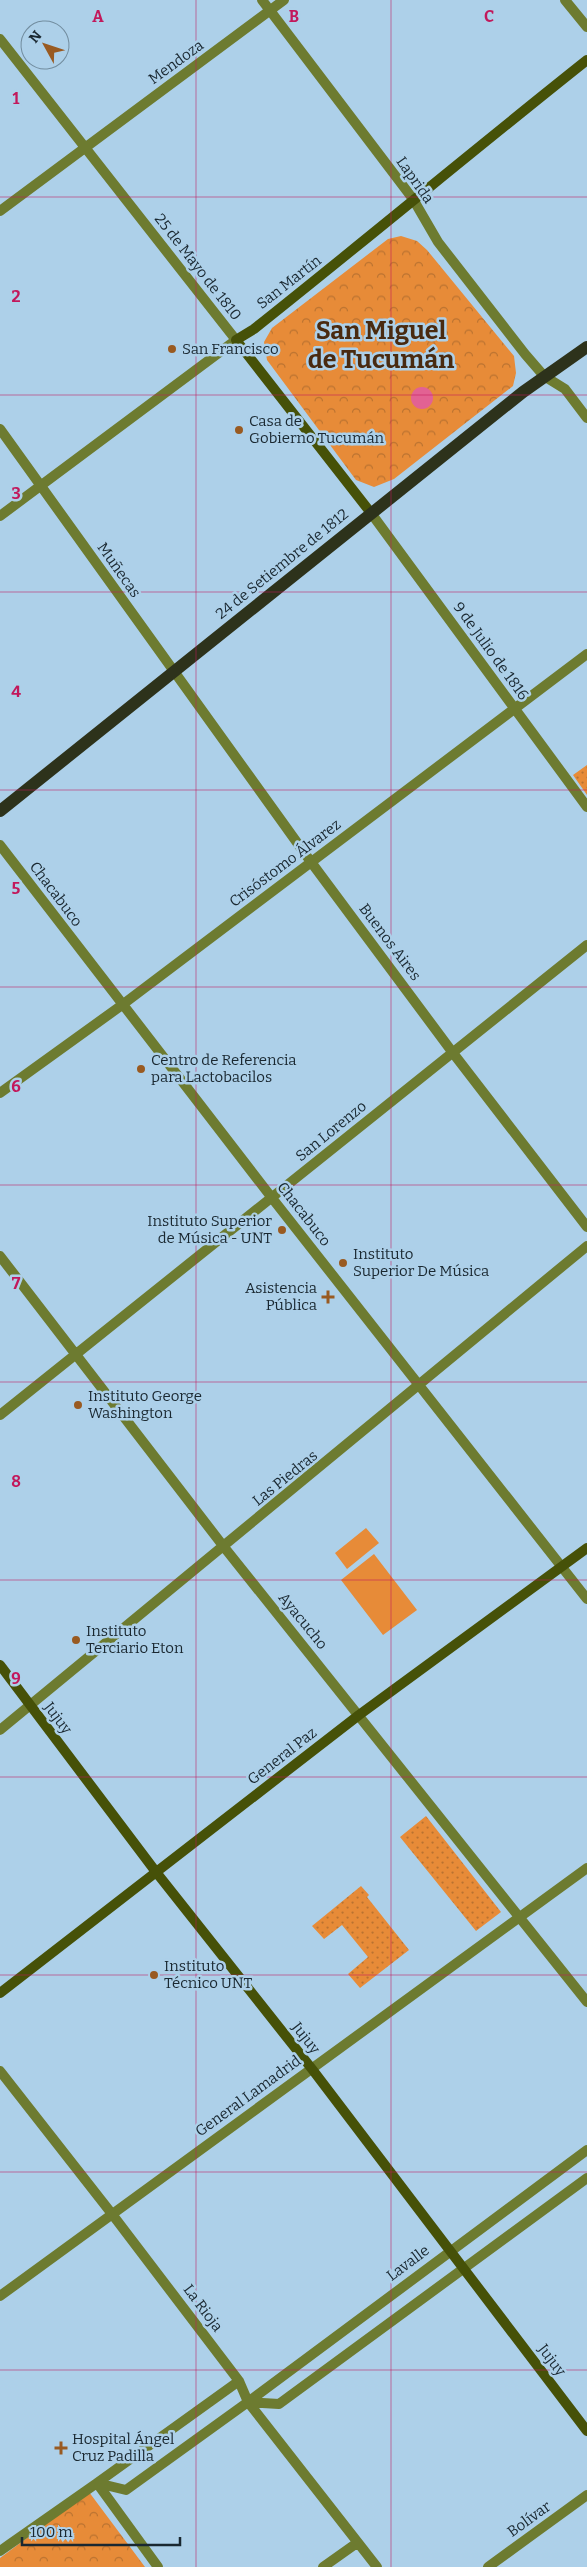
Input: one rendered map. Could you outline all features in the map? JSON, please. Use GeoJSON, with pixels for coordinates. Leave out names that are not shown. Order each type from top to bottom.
{"type":"FeatureCollection","features":[{"type":"Feature","properties":{"kind":"main road","name":"24 de Setiembre de 1812"},"geometry":{"type":"LineString","coordinates":[[0,811],[544,376],[587,347]]}},
{"type":"Feature","properties":{"kind":"street","name":"Laprida"},"geometry":{"type":"LineString","coordinates":[[262,0],[413,199],[438,242],[544,376],[564,389],[587,418]]}},
{"type":"Feature","properties":{"kind":"street","name":"Mendoza"},"geometry":{"type":"LineString","coordinates":[[0,211],[284,0]]}},
{"type":"Feature","properties":{"kind":"street"},"geometry":{"type":"LineString","coordinates":[[565,0],[587,27]]}},
{"type":"Feature","properties":{"kind":"street","name":"25 de Mayo de 1810"},"geometry":{"type":"LineString","coordinates":[[0,39],[236,340],[258,365],[371,513]]}},
{"type":"Feature","properties":{"kind":"street","name":"San Martín"},"geometry":{"type":"LineString","coordinates":[[0,516],[236,340],[254,329],[587,60]]}},
{"type":"Feature","properties":{"kind":"street","name":"Muñecas"},"geometry":{"type":"LineString","coordinates":[[0,429],[173,672]]}},
{"type":"Feature","properties":{"kind":"street","name":"9 de Julio de 1816"},"geometry":{"type":"LineString","coordinates":[[371,513],[587,807]]}},
{"type":"Feature","properties":{"kind":"street","name":"Crisóstomo Álvarez"},"geometry":{"type":"LineString","coordinates":[[0,1093],[122,1005],[587,654]]}},
{"type":"Feature","properties":{"kind":"street","name":"Buenos Aires"},"geometry":{"type":"LineString","coordinates":[[173,672],[452,1053],[587,1228]]}},
{"type":"Feature","properties":{"kind":"street","name":"Chacabuco"},"geometry":{"type":"LineString","coordinates":[[0,845],[272,1198],[587,1599]]}},
{"type":"Feature","properties":{"kind":"street","name":"San Lorenzo"},"geometry":{"type":"LineString","coordinates":[[0,1414],[587,945]]}},
{"type":"Feature","properties":{"kind":"street","name":"Las Piedras"},"geometry":{"type":"LineString","coordinates":[[0,1730],[587,1246]]}},
{"type":"Feature","properties":{"kind":"street","name":"Ayacucho"},"geometry":{"type":"LineString","coordinates":[[0,1256],[224,1547],[587,2002]]}},
{"type":"Feature","properties":{"kind":"street","name":"General Paz"},"geometry":{"type":"LineString","coordinates":[[0,1993],[359,1715],[587,1548]]}},
{"type":"Feature","properties":{"kind":"street","name":"Jujuy"},"geometry":{"type":"LineString","coordinates":[[0,1665],[156,1872],[312,2068],[587,2431]]}},
{"type":"Feature","properties":{"kind":"street","name":"General Lamadrid"},"geometry":{"type":"LineString","coordinates":[[0,2296],[587,1868]]}},
{"type":"Feature","properties":{"kind":"street","name":"La Rioja"},"geometry":{"type":"LineString","coordinates":[[0,2071],[239,2381],[248,2402],[376,2567]]}},
{"type":"Feature","properties":{"kind":"street","name":"Lavalle"},"geometry":{"type":"LineString","coordinates":[[97,2483],[126,2490],[248,2402],[587,2150]]}},
{"type":"Feature","properties":{"kind":"street"},"geometry":{"type":"LineString","coordinates":[[248,2402],[279,2404],[587,2178]]}},
{"type":"Feature","properties":{"kind":"street"},"geometry":{"type":"LineString","coordinates":[[0,2537],[3,2549],[239,2381]]}},
{"type":"Feature","properties":{"kind":"street"},"geometry":{"type":"LineString","coordinates":[[97,2483],[158,2567]]}},
{"type":"Feature","properties":{"kind":"street","name":"Bolívar"},"geometry":{"type":"LineString","coordinates":[[488,2567],[587,2495]]}},
{"type":"Feature","properties":{"kind":"street"},"geometry":{"type":"LineString","coordinates":[[323,2567],[357,2543]]}},
{"type":"Feature","properties":{"kind":"green space"},"geometry":{"type":"Polygon","coordinates":[[[401,236],[417,241],[427,250],[514,356],[516,373],[513,386],[394,479],[374,487],[356,480],[267,360],[264,342],[272,328],[388,239],[401,236]]]}},
{"type":"Feature","properties":{"kind":"green space"},"geometry":{"type":"Polygon","coordinates":[[[587,765],[587,795],[573,775],[587,765]]]}},
{"type":"Feature","properties":{"kind":"green space"},"geometry":{"type":"Polygon","coordinates":[[[366,1528],[379,1543],[347,1569],[335,1553],[366,1528]]]}},
{"type":"Feature","properties":{"kind":"green space"},"geometry":{"type":"Polygon","coordinates":[[[374,1554],[417,1610],[383,1635],[341,1580],[374,1554]]]}},
{"type":"Feature","properties":{"kind":"green space"},"geometry":{"type":"Polygon","coordinates":[[[426,1816],[501,1912],[476,1931],[400,1837],[426,1816]]]}},
{"type":"Feature","properties":{"kind":"green space"},"geometry":{"type":"Polygon","coordinates":[[[361,1886],[369,1895],[367,1897],[409,1950],[360,1988],[348,1974],[368,1957],[342,1925],[324,1939],[312,1926],[361,1886]]]}},
{"type":"Feature","properties":{"kind":"green space"},"geometry":{"type":"Polygon","coordinates":[[[89,2492],[145,2567],[0,2567],[0,2558],[89,2492]]]}},
{"type":"Feature","properties":{"kind":"shaded area"},"geometry":{"type":"Polygon","coordinates":[[[422,387],[430,390],[433,398],[430,406],[422,409],[414,406],[411,398],[414,390],[422,387]]]}},
{"type":"Feature","properties":{"kind":"place","name":"San Francisco"},"geometry":{"type":"Point","coordinates":[172,349]}},
{"type":"Feature","properties":{"kind":"place","name":"Casa de Gobierno Tucumán"},"geometry":{"type":"Point","coordinates":[239,430]}},
{"type":"Feature","properties":{"kind":"place","name":"Centro de Referencia para Lactobacilos"},"geometry":{"type":"Point","coordinates":[141,1069]}},
{"type":"Feature","properties":{"kind":"place","name":"Instituto Superior de Música - UNT"},"geometry":{"type":"Point","coordinates":[282,1230]}},
{"type":"Feature","properties":{"kind":"place","name":"Instituto Superior De Música"},"geometry":{"type":"Point","coordinates":[343,1263]}},
{"type":"Feature","properties":{"kind":"place","name":"Asistencia Pública"},"geometry":{"type":"Point","coordinates":[328,1297]}},
{"type":"Feature","properties":{"kind":"place","name":"Instituto George Washington"},"geometry":{"type":"Point","coordinates":[78,1405]}},
{"type":"Feature","properties":{"kind":"place","name":"Instituto Terciario Eton"},"geometry":{"type":"Point","coordinates":[76,1640]}},
{"type":"Feature","properties":{"kind":"place","name":"Instituto Técnico UNT"},"geometry":{"type":"Point","coordinates":[154,1975]}},
{"type":"Feature","properties":{"kind":"place","name":"Hospital Ángel Cruz Padilla"},"geometry":{"type":"Point","coordinates":[61,2448]}},
{"type":"Feature","properties":{"kind":"district","name":"San Miguel de Tucumán"},"geometry":{"type":"Point","coordinates":[381,346]}}]}
